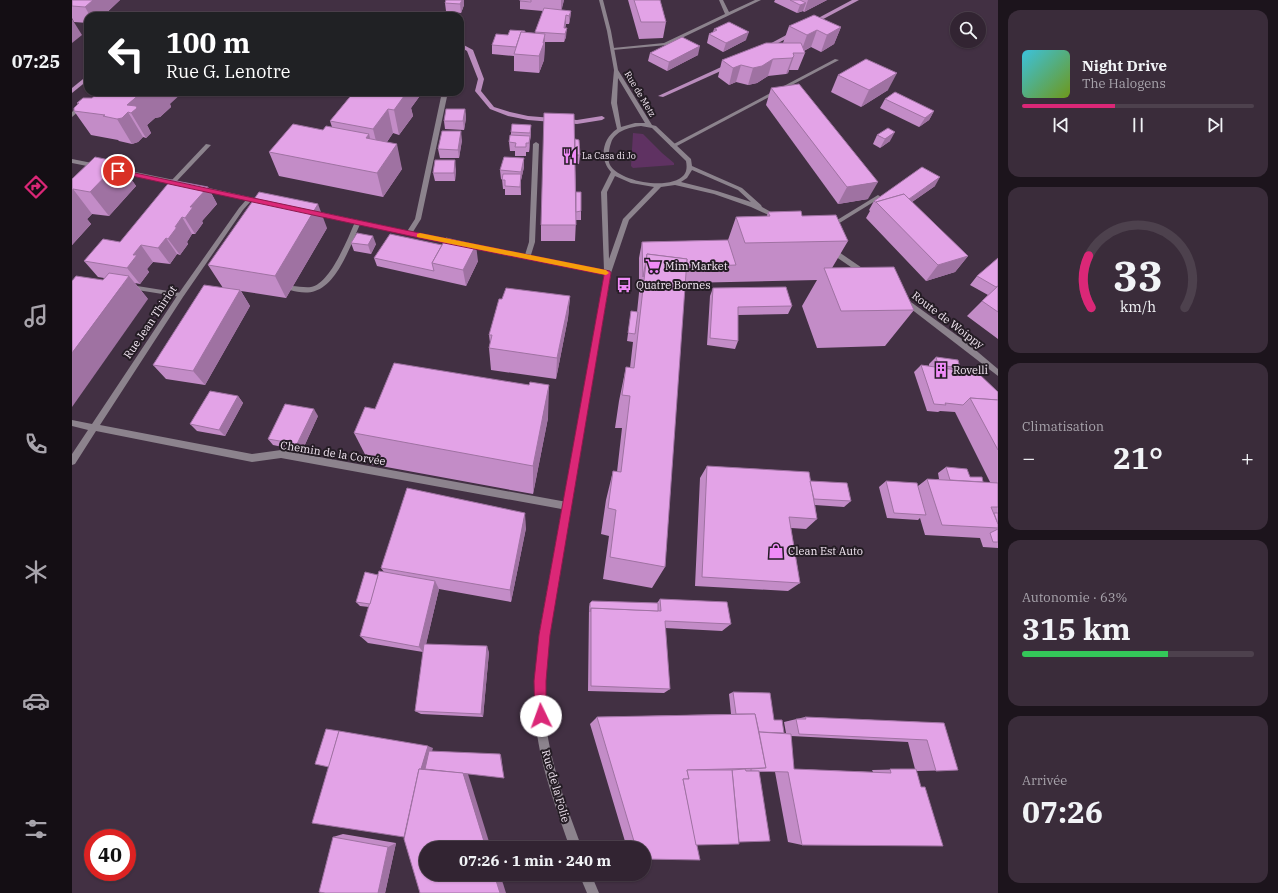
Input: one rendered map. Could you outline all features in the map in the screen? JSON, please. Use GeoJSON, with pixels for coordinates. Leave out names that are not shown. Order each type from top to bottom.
{"type":"FeatureCollection","features":[{"type":"Feature","properties":{"kind":"street","name":"Rue de Metz"},"geometry":{"type":"LineString","coordinates":[[601,0],[613,49],[616,70],[614,103],[619,129]]}},
{"type":"Feature","properties":{"kind":"street"},"geometry":{"type":"LineString","coordinates":[[720,0],[728,15]]}},
{"type":"Feature","properties":{"kind":"street"},"geometry":{"type":"LineString","coordinates":[[613,49],[665,44],[759,0]]}},
{"type":"Feature","properties":{"kind":"street"},"geometry":{"type":"LineString","coordinates":[[673,146],[837,60]]}},
{"type":"Feature","properties":{"kind":"street","name":"Rue de Metz"},"geometry":{"type":"LineString","coordinates":[[616,70],[649,125]]}},
{"type":"Feature","properties":{"kind":"street"},"geometry":{"type":"LineString","coordinates":[[410,233],[418,219],[444,96]]}},
{"type":"Feature","properties":{"kind":"street"},"geometry":{"type":"LineString","coordinates":[[72,115],[84,104]]}},
{"type":"Feature","properties":{"kind":"street"},"geometry":{"type":"LineString","coordinates":[[676,183],[688,174],[690,167],[689,160],[654,127],[641,124],[632,125],[619,129],[612,136],[606,151],[607,166],[613,173],[624,180],[640,184],[659,185],[676,183],[713,192],[763,209]]}},
{"type":"Feature","properties":{"kind":"street"},"geometry":{"type":"LineString","coordinates":[[527,258],[532,242],[536,144]]}},
{"type":"Feature","properties":{"kind":"street"},"geometry":{"type":"LineString","coordinates":[[173,182],[208,145]]}},
{"type":"Feature","properties":{"kind":"street"},"geometry":{"type":"LineString","coordinates":[[72,161],[88,167],[188,185]]}},
{"type":"Feature","properties":{"kind":"street"},"geometry":{"type":"LineString","coordinates":[[690,167],[740,189],[763,209],[782,220]]}},
{"type":"Feature","properties":{"kind":"street","name":"Rue de la Folie"},"geometry":{"type":"LineString","coordinates":[[608,273],[605,241],[604,192],[613,173]]}},
{"type":"Feature","properties":{"kind":"street","name":"Rue de la Folie"},"geometry":{"type":"LineString","coordinates":[[574,841],[552,777],[542,738],[540,681],[544,635],[608,273],[626,219],[659,185]]}},
{"type":"Feature","properties":{"kind":"street"},"geometry":{"type":"LineString","coordinates":[[196,187],[274,204]]}},
{"type":"Feature","properties":{"kind":"street"},"geometry":{"type":"LineString","coordinates":[[826,230],[878,197]]}},
{"type":"Feature","properties":{"kind":"street","name":"Rue Jean Thiriot"},"geometry":{"type":"LineString","coordinates":[[72,461],[181,295],[250,199]]}},
{"type":"Feature","properties":{"kind":"street"},"geometry":{"type":"LineString","coordinates":[[304,211],[527,258],[608,273]]}},
{"type":"Feature","properties":{"kind":"street"},"geometry":{"type":"LineString","coordinates":[[292,288],[313,289],[324,283],[331,274],[358,222]]}},
{"type":"Feature","properties":{"kind":"street"},"geometry":{"type":"LineString","coordinates":[[823,244],[876,280]]}},
{"type":"Feature","properties":{"kind":"street"},"geometry":{"type":"LineString","coordinates":[[125,286],[181,295]]}},
{"type":"Feature","properties":{"kind":"street","name":"Route de Woippy"},"geometry":{"type":"LineString","coordinates":[[895,294],[963,344],[998,373]]}},
{"type":"Feature","properties":{"kind":"street","name":"Chemin de la Corvée"},"geometry":{"type":"LineString","coordinates":[[72,423],[252,458],[281,454],[567,506]]}},
{"type":"Feature","properties":{"kind":"street"},"geometry":{"type":"LineString","coordinates":[[589,881],[593,893]]}},
{"type":"Feature","properties":{"kind":"shaded area"},"geometry":{"type":"Polygon","coordinates":[[[633,133],[643,134],[674,163],[674,165],[633,168],[631,166],[633,133]]]}},
{"type":"Feature","properties":{"kind":"building"},"geometry":{"type":"Polygon","coordinates":[[[72,0],[93,0],[85,7],[72,6],[72,0]]]}},
{"type":"Feature","properties":{"kind":"building"},"geometry":{"type":"Polygon","coordinates":[[[446,0],[462,0],[460,4],[445,3],[446,0]]]}},
{"type":"Feature","properties":{"kind":"building"},"geometry":{"type":"Polygon","coordinates":[[[531,0],[531,2],[520,1],[531,0]]]}},
{"type":"Feature","properties":{"kind":"building"},"geometry":{"type":"Polygon","coordinates":[[[634,0],[660,0],[666,22],[641,22],[634,0]]]}},
{"type":"Feature","properties":{"kind":"building"},"geometry":{"type":"Polygon","coordinates":[[[790,0],[800,0],[806,3],[800,5],[790,0]]]}},
{"type":"Feature","properties":{"kind":"building"},"geometry":{"type":"Polygon","coordinates":[[[544,8],[571,11],[569,16],[566,15],[564,28],[567,28],[565,34],[535,32],[544,8]]]}},
{"type":"Feature","properties":{"kind":"building"},"geometry":{"type":"Polygon","coordinates":[[[814,15],[841,27],[827,35],[817,30],[807,35],[789,26],[814,15]]]}},
{"type":"Feature","properties":{"kind":"building"},"geometry":{"type":"Polygon","coordinates":[[[729,22],[749,32],[726,43],[709,34],[717,30],[714,29],[729,22]]]}},
{"type":"Feature","properties":{"kind":"building"},"geometry":{"type":"Polygon","coordinates":[[[510,30],[525,31],[525,33],[521,32],[516,47],[492,45],[496,34],[508,35],[510,30]]]}},
{"type":"Feature","properties":{"kind":"building"},"geometry":{"type":"Polygon","coordinates":[[[521,32],[545,34],[544,43],[539,56],[514,54],[521,32]]]}},
{"type":"Feature","properties":{"kind":"building"},"geometry":{"type":"Polygon","coordinates":[[[682,37],[700,46],[669,62],[650,53],[682,37]]]}},
{"type":"Feature","properties":{"kind":"building"},"geometry":{"type":"Polygon","coordinates":[[[766,43],[801,43],[805,53],[793,53],[794,56],[792,58],[773,59],[762,66],[753,68],[741,65],[733,68],[722,60],[766,43]]]}},
{"type":"Feature","properties":{"kind":"building"},"geometry":{"type":"Polygon","coordinates":[[[866,59],[897,73],[869,90],[838,75],[866,59]]]}},
{"type":"Feature","properties":{"kind":"building"},"geometry":{"type":"Polygon","coordinates":[[[799,84],[878,182],[847,187],[771,88],[799,84]]]}},
{"type":"Feature","properties":{"kind":"building"},"geometry":{"type":"Polygon","coordinates":[[[895,92],[934,111],[925,118],[885,99],[895,92]]]}},
{"type":"Feature","properties":{"kind":"building"},"geometry":{"type":"Polygon","coordinates":[[[94,96],[138,96],[127,105],[136,106],[137,108],[131,113],[128,112],[122,118],[117,119],[103,116],[105,115],[74,111],[74,108],[79,103],[77,103],[83,98],[92,98],[94,96]]]}},
{"type":"Feature","properties":{"kind":"building"},"geometry":{"type":"Polygon","coordinates":[[[351,96],[404,96],[394,110],[388,109],[373,129],[330,121],[351,96]]]}},
{"type":"Feature","properties":{"kind":"building"},"geometry":{"type":"Polygon","coordinates":[[[446,109],[465,109],[463,121],[444,121],[446,109]]]}},
{"type":"Feature","properties":{"kind":"building"},"geometry":{"type":"Polygon","coordinates":[[[544,113],[574,114],[576,225],[541,225],[544,113]]]}},
{"type":"Feature","properties":{"kind":"building"},"geometry":{"type":"Polygon","coordinates":[[[293,124],[323,130],[326,126],[369,134],[366,138],[397,144],[377,173],[269,152],[293,124]]]}},
{"type":"Feature","properties":{"kind":"building"},"geometry":{"type":"Polygon","coordinates":[[[512,124],[531,125],[530,133],[511,132],[512,124]]]}},
{"type":"Feature","properties":{"kind":"building"},"geometry":{"type":"Polygon","coordinates":[[[888,128],[895,132],[885,139],[877,135],[888,128]]]}},
{"type":"Feature","properties":{"kind":"building"},"geometry":{"type":"Polygon","coordinates":[[[442,131],[461,131],[458,150],[438,149],[442,131]]]}},
{"type":"Feature","properties":{"kind":"building"},"geometry":{"type":"Polygon","coordinates":[[[510,135],[530,136],[529,143],[526,143],[526,147],[515,147],[516,143],[509,142],[510,135]]]}},
{"type":"Feature","properties":{"kind":"building"},"geometry":{"type":"Polygon","coordinates":[[[575,139],[579,140],[580,155],[575,155],[575,139]]]}},
{"type":"Feature","properties":{"kind":"building"},"geometry":{"type":"Polygon","coordinates":[[[95,157],[119,162],[90,192],[73,189],[72,191],[72,179],[95,157]]]}},
{"type":"Feature","properties":{"kind":"building"},"geometry":{"type":"Polygon","coordinates":[[[504,157],[524,158],[521,172],[500,170],[504,157]]]}},
{"type":"Feature","properties":{"kind":"building"},"geometry":{"type":"Polygon","coordinates":[[[435,160],[455,160],[454,173],[433,173],[435,160]]]}},
{"type":"Feature","properties":{"kind":"building"},"geometry":{"type":"Polygon","coordinates":[[[922,167],[940,177],[909,199],[904,194],[876,202],[874,201],[922,167]]]}},
{"type":"Feature","properties":{"kind":"building"},"geometry":{"type":"Polygon","coordinates":[[[503,174],[521,174],[520,187],[505,186],[505,180],[502,180],[503,174]]]}},
{"type":"Feature","properties":{"kind":"building"},"geometry":{"type":"Polygon","coordinates":[[[171,180],[208,187],[190,207],[193,207],[185,218],[182,217],[168,239],[166,238],[158,248],[141,245],[133,255],[137,255],[127,268],[84,261],[103,239],[120,242],[171,180]]]}},
{"type":"Feature","properties":{"kind":"building"},"geometry":{"type":"Polygon","coordinates":[[[259,192],[318,204],[275,276],[208,265],[259,192]]]}},
{"type":"Feature","properties":{"kind":"building"},"geometry":{"type":"Polygon","coordinates":[[[576,192],[581,192],[581,211],[576,212],[576,192]]]}},
{"type":"Feature","properties":{"kind":"building"},"geometry":{"type":"Polygon","coordinates":[[[904,194],[968,256],[938,265],[876,202],[904,194]]]}},
{"type":"Feature","properties":{"kind":"building"},"geometry":{"type":"Polygon","coordinates":[[[801,211],[802,216],[836,215],[848,241],[745,243],[736,217],[770,216],[768,212],[801,211]]]}},
{"type":"Feature","properties":{"kind":"building"},"geometry":{"type":"Polygon","coordinates":[[[357,233],[373,236],[368,245],[351,243],[357,233]]]}},
{"type":"Feature","properties":{"kind":"building"},"geometry":{"type":"Polygon","coordinates":[[[390,234],[442,245],[432,263],[434,271],[374,258],[390,234]]]}},
{"type":"Feature","properties":{"kind":"building"},"geometry":{"type":"Polygon","coordinates":[[[446,238],[476,245],[463,270],[432,263],[446,238]]]}},
{"type":"Feature","properties":{"kind":"building"},"geometry":{"type":"Polygon","coordinates":[[[728,240],[736,265],[686,267],[687,259],[647,254],[643,277],[642,242],[728,240]]]}},
{"type":"Feature","properties":{"kind":"building"},"geometry":{"type":"Polygon","coordinates":[[[647,254],[687,259],[665,567],[610,557],[616,510],[608,508],[613,471],[621,472],[630,396],[622,395],[626,367],[634,368],[647,254]]]}},
{"type":"Feature","properties":{"kind":"building"},"geometry":{"type":"Polygon","coordinates":[[[998,258],[998,286],[996,287],[977,276],[998,258]]]}},
{"type":"Feature","properties":{"kind":"building"},"geometry":{"type":"Polygon","coordinates":[[[894,267],[914,310],[841,311],[824,268],[894,267]]]}},
{"type":"Feature","properties":{"kind":"building"},"geometry":{"type":"Polygon","coordinates":[[[109,273],[129,276],[72,353],[72,281],[76,276],[103,280],[109,273]]]}},
{"type":"Feature","properties":{"kind":"building"},"geometry":{"type":"Polygon","coordinates":[[[204,285],[240,290],[193,371],[153,365],[204,285]]]}},
{"type":"Feature","properties":{"kind":"building"},"geometry":{"type":"Polygon","coordinates":[[[998,286],[998,312],[982,301],[998,286]]]}},
{"type":"Feature","properties":{"kind":"building"},"geometry":{"type":"Polygon","coordinates":[[[786,287],[792,306],[738,307],[738,341],[710,338],[713,288],[786,287]]]}},
{"type":"Feature","properties":{"kind":"building"},"geometry":{"type":"Polygon","coordinates":[[[506,288],[570,296],[557,358],[489,348],[492,335],[489,335],[499,299],[502,299],[506,288]]]}},
{"type":"Feature","properties":{"kind":"building"},"geometry":{"type":"Polygon","coordinates":[[[631,311],[638,312],[635,334],[628,333],[631,311]]]}},
{"type":"Feature","properties":{"kind":"building"},"geometry":{"type":"Polygon","coordinates":[[[936,357],[958,360],[960,368],[938,365],[936,357]]]}},
{"type":"Feature","properties":{"kind":"building"},"geometry":{"type":"Polygon","coordinates":[[[394,363],[529,385],[530,382],[549,385],[533,466],[354,433],[365,407],[375,409],[394,363]]]}},
{"type":"Feature","properties":{"kind":"building"},"geometry":{"type":"Polygon","coordinates":[[[921,365],[978,373],[998,392],[998,400],[970,398],[963,405],[945,403],[946,405],[934,404],[921,365]]]}},
{"type":"Feature","properties":{"kind":"building"},"geometry":{"type":"Polygon","coordinates":[[[210,391],[238,396],[219,430],[190,424],[210,391]]]}},
{"type":"Feature","properties":{"kind":"building"},"geometry":{"type":"Polygon","coordinates":[[[970,398],[998,400],[998,450],[970,398]]]}},
{"type":"Feature","properties":{"kind":"building"},"geometry":{"type":"Polygon","coordinates":[[[285,404],[314,409],[297,444],[268,439],[285,404]]]}},
{"type":"Feature","properties":{"kind":"building"},"geometry":{"type":"Polygon","coordinates":[[[707,466],[809,472],[817,519],[789,517],[800,583],[702,577],[707,466]]]}},
{"type":"Feature","properties":{"kind":"building"},"geometry":{"type":"Polygon","coordinates":[[[946,467],[967,469],[970,477],[982,477],[983,482],[950,480],[946,467]]]}},
{"type":"Feature","properties":{"kind":"building"},"geometry":{"type":"Polygon","coordinates":[[[927,479],[998,483],[998,507],[991,507],[998,524],[998,528],[942,525],[927,479]]]}},
{"type":"Feature","properties":{"kind":"building"},"geometry":{"type":"Polygon","coordinates":[[[810,481],[847,483],[851,501],[814,499],[810,481]]]}},
{"type":"Feature","properties":{"kind":"building"},"geometry":{"type":"Polygon","coordinates":[[[886,481],[917,483],[926,515],[894,513],[886,481]]]}},
{"type":"Feature","properties":{"kind":"building"},"geometry":{"type":"Polygon","coordinates":[[[407,488],[525,513],[510,590],[381,568],[407,488]]]}},
{"type":"Feature","properties":{"kind":"building"},"geometry":{"type":"Polygon","coordinates":[[[994,513],[998,513],[998,524],[994,513]]]}},
{"type":"Feature","properties":{"kind":"building"},"geometry":{"type":"Polygon","coordinates":[[[998,529],[998,542],[993,542],[990,533],[998,529]]]}},
{"type":"Feature","properties":{"kind":"building"},"geometry":{"type":"Polygon","coordinates":[[[379,571],[435,581],[419,647],[360,636],[379,571]]]}},
{"type":"Feature","properties":{"kind":"building"},"geometry":{"type":"Polygon","coordinates":[[[365,572],[378,575],[370,604],[356,602],[365,572]]]}},
{"type":"Feature","properties":{"kind":"building"},"geometry":{"type":"Polygon","coordinates":[[[660,599],[727,602],[731,624],[665,621],[670,689],[591,686],[591,608],[661,611],[660,599]]]}},
{"type":"Feature","properties":{"kind":"building"},"geometry":{"type":"Polygon","coordinates":[[[592,601],[658,603],[658,611],[591,608],[590,612],[590,603],[592,601]]]}},
{"type":"Feature","properties":{"kind":"building"},"geometry":{"type":"Polygon","coordinates":[[[424,644],[487,646],[481,714],[415,711],[424,644]]]}},
{"type":"Feature","properties":{"kind":"building"},"geometry":{"type":"Polygon","coordinates":[[[733,692],[770,693],[774,720],[782,720],[784,733],[759,732],[755,714],[736,714],[733,692]]]}},
{"type":"Feature","properties":{"kind":"building"},"geometry":{"type":"Polygon","coordinates":[[[755,714],[766,768],[687,770],[689,779],[683,779],[700,860],[651,859],[651,841],[634,841],[597,717],[755,714]]]}},
{"type":"Feature","properties":{"kind":"building"},"geometry":{"type":"Polygon","coordinates":[[[805,717],[944,723],[958,770],[936,771],[927,740],[799,734],[796,719],[806,719],[805,717]]]}},
{"type":"Feature","properties":{"kind":"building"},"geometry":{"type":"Polygon","coordinates":[[[326,729],[339,731],[329,767],[315,764],[326,729]]]}},
{"type":"Feature","properties":{"kind":"building"},"geometry":{"type":"Polygon","coordinates":[[[339,731],[428,746],[421,769],[419,769],[404,837],[312,823],[339,731]]]}},
{"type":"Feature","properties":{"kind":"building"},"geometry":{"type":"Polygon","coordinates":[[[759,732],[791,734],[794,769],[891,773],[890,769],[916,769],[921,787],[925,787],[943,846],[802,845],[788,772],[751,771],[751,769],[766,768],[759,732]]]}},
{"type":"Feature","properties":{"kind":"building"},"geometry":{"type":"Polygon","coordinates":[[[429,751],[500,754],[504,778],[425,769],[429,751]]]}},
{"type":"Feature","properties":{"kind":"building"},"geometry":{"type":"Polygon","coordinates":[[[419,769],[463,773],[484,841],[419,841],[419,881],[496,881],[500,893],[420,893],[404,839],[419,769]]]}},
{"type":"Feature","properties":{"kind":"building"},"geometry":{"type":"Polygon","coordinates":[[[745,769],[746,771],[759,771],[770,841],[739,842],[732,770],[745,769]]]}},
{"type":"Feature","properties":{"kind":"building"},"geometry":{"type":"Polygon","coordinates":[[[687,770],[732,770],[739,844],[696,845],[683,779],[689,779],[687,770]]]}},
{"type":"Feature","properties":{"kind":"building"},"geometry":{"type":"Polygon","coordinates":[[[333,837],[388,847],[378,893],[319,892],[333,837]]]}},
{"type":"Feature","properties":{"kind":"waterway"},"geometry":{"type":"LineString","coordinates":[[763,49],[856,0]]}},
{"type":"Feature","properties":{"kind":"waterway"},"geometry":{"type":"LineString","coordinates":[[464,47],[470,50],[481,79],[478,91],[492,108],[508,114],[528,118],[577,122],[602,118]]}},
{"type":"Feature","properties":{"kind":"waterway"},"geometry":{"type":"LineString","coordinates":[[661,96],[730,65]]}},
{"type":"Feature","properties":{"kind":"waterway"},"geometry":{"type":"LineString","coordinates":[[72,91],[84,80]]}},
{"type":"Feature","properties":{"kind":"slow traffic"},"geometry":{"type":"LineString","coordinates":[[420,236],[606,273]]}},
{"type":"Feature","properties":{"kind":"place","name":"La Casa di Jo"},"geometry":{"type":"Point","coordinates":[570,156]}},
{"type":"Feature","properties":{"kind":"place","name":"Mim Market"},"geometry":{"type":"Point","coordinates":[653,266]}},
{"type":"Feature","properties":{"kind":"place","name":"Quatre Bornes"},"geometry":{"type":"Point","coordinates":[624,285]}},
{"type":"Feature","properties":{"kind":"place","name":"Rovelli"},"geometry":{"type":"Point","coordinates":[941,370]}},
{"type":"Feature","properties":{"kind":"place","name":"Clean Est Auto"},"geometry":{"type":"Point","coordinates":[776,551]}},
{"type":"Feature","properties":{"kind":"route"},"geometry":{"type":"LineString","coordinates":[[118,171],[527,258],[608,273],[544,635],[540,681],[541,716]]}}]}
